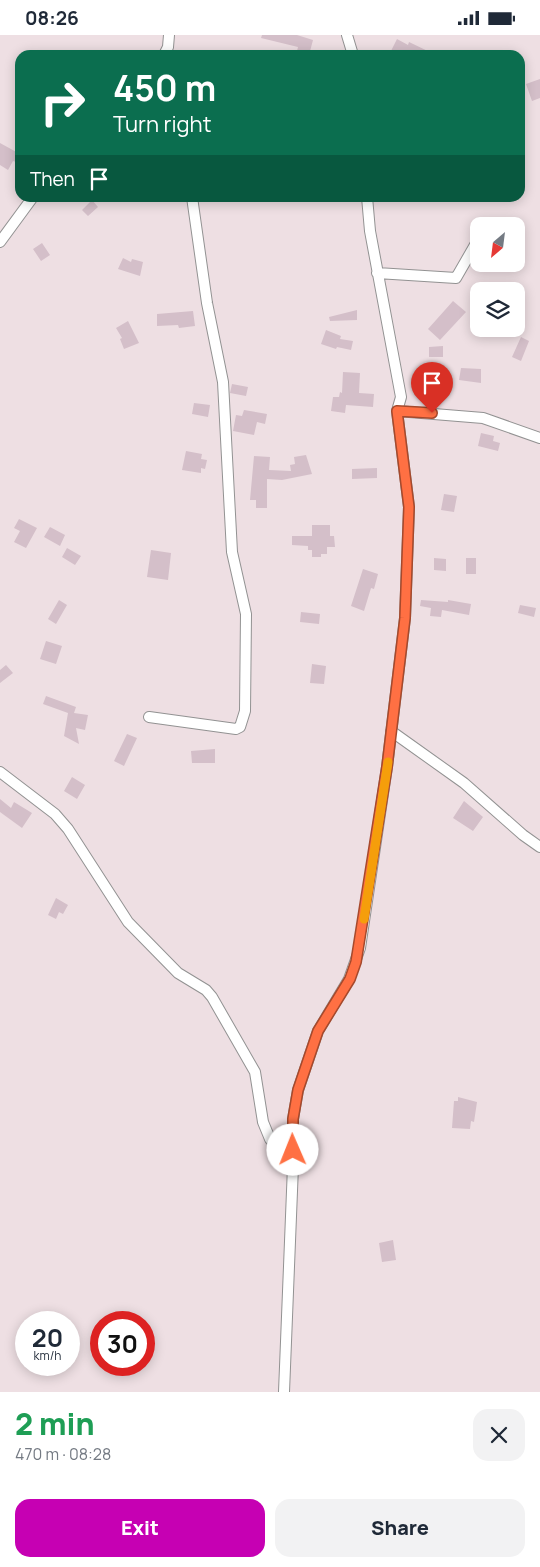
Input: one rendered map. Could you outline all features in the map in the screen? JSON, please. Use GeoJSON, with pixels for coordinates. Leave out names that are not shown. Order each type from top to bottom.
{"type":"FeatureCollection","features":[{"type":"Feature","properties":{"kind":"street"},"geometry":{"type":"LineString","coordinates":[[167,50],[169,35]]}},
{"type":"Feature","properties":{"kind":"street"},"geometry":{"type":"LineString","coordinates":[[347,35],[352,50]]}},
{"type":"Feature","properties":{"kind":"street"},"geometry":{"type":"LineString","coordinates":[[0,242],[29,202]]}},
{"type":"Feature","properties":{"kind":"street"},"geometry":{"type":"LineString","coordinates":[[149,717],[236,729],[240,727],[245,711],[246,615],[232,552],[223,381],[207,303],[193,202]]}},
{"type":"Feature","properties":{"kind":"street"},"geometry":{"type":"LineString","coordinates":[[284,1392],[293,1166],[293,1119],[298,1090],[318,1031],[350,979],[358,955],[391,731],[405,618],[409,507],[397,411],[400,397],[377,273],[367,202]]}},
{"type":"Feature","properties":{"kind":"street"},"geometry":{"type":"LineString","coordinates":[[377,273],[456,278],[470,254]]}},
{"type":"Feature","properties":{"kind":"street"},"geometry":{"type":"LineString","coordinates":[[397,411],[483,418],[540,439]]}},
{"type":"Feature","properties":{"kind":"street"},"geometry":{"type":"LineString","coordinates":[[391,731],[464,783],[523,835],[540,847]]}},
{"type":"Feature","properties":{"kind":"street"},"geometry":{"type":"LineString","coordinates":[[0,772],[54,814],[68,829],[128,922],[178,973],[206,990],[212,997],[255,1072],[264,1122],[270,1139],[293,1166]]}},
{"type":"Feature","properties":{"kind":"building"},"geometry":{"type":"Polygon","coordinates":[[[262,35],[297,35],[313,40],[310,50],[297,50],[298,47],[261,38],[262,35]]]}},
{"type":"Feature","properties":{"kind":"building"},"geometry":{"type":"Polygon","coordinates":[[[397,39],[408,45],[409,42],[426,50],[392,50],[397,39]]]}},
{"type":"Feature","properties":{"kind":"building"},"geometry":{"type":"Polygon","coordinates":[[[540,79],[540,98],[532,101],[526,84],[540,79]]]}},
{"type":"Feature","properties":{"kind":"building"},"geometry":{"type":"Polygon","coordinates":[[[0,143],[15,151],[15,162],[13,161],[8,170],[0,165],[0,143]]]}},
{"type":"Feature","properties":{"kind":"building"},"geometry":{"type":"Polygon","coordinates":[[[90,202],[94,202],[98,207],[88,216],[82,210],[90,202]]]}},
{"type":"Feature","properties":{"kind":"building"},"geometry":{"type":"Polygon","coordinates":[[[42,243],[50,255],[41,261],[33,249],[42,243]]]}},
{"type":"Feature","properties":{"kind":"building"},"geometry":{"type":"Polygon","coordinates":[[[123,258],[131,262],[132,259],[143,262],[140,276],[118,269],[123,258]]]}},
{"type":"Feature","properties":{"kind":"building"},"geometry":{"type":"Polygon","coordinates":[[[453,301],[466,312],[440,340],[428,329],[453,301]]]}},
{"type":"Feature","properties":{"kind":"building"},"geometry":{"type":"Polygon","coordinates":[[[357,310],[357,320],[330,321],[329,317],[357,310]]]}},
{"type":"Feature","properties":{"kind":"building"},"geometry":{"type":"Polygon","coordinates":[[[193,311],[195,326],[179,328],[178,325],[157,326],[157,314],[193,311]]]}},
{"type":"Feature","properties":{"kind":"building"},"geometry":{"type":"Polygon","coordinates":[[[128,321],[139,343],[124,349],[120,339],[122,338],[116,328],[128,321]]]}},
{"type":"Feature","properties":{"kind":"building"},"geometry":{"type":"Polygon","coordinates":[[[326,330],[341,336],[340,339],[353,341],[351,350],[337,347],[336,349],[321,344],[326,330]]]}},
{"type":"Feature","properties":{"kind":"building"},"geometry":{"type":"Polygon","coordinates":[[[521,337],[529,341],[521,361],[512,357],[521,337]]]}},
{"type":"Feature","properties":{"kind":"building"},"geometry":{"type":"Polygon","coordinates":[[[443,346],[443,357],[429,357],[429,347],[443,346]]]}},
{"type":"Feature","properties":{"kind":"building"},"geometry":{"type":"Polygon","coordinates":[[[461,368],[481,369],[481,383],[459,380],[461,368]]]}},
{"type":"Feature","properties":{"kind":"building"},"geometry":{"type":"Polygon","coordinates":[[[343,372],[360,373],[359,393],[374,394],[373,407],[346,405],[345,413],[331,411],[333,397],[339,397],[340,392],[342,393],[343,372]]]}},
{"type":"Feature","properties":{"kind":"building"},"geometry":{"type":"Polygon","coordinates":[[[232,384],[248,387],[246,396],[230,393],[232,384]]]}},
{"type":"Feature","properties":{"kind":"building"},"geometry":{"type":"Polygon","coordinates":[[[194,403],[210,405],[208,417],[192,414],[194,403]]]}},
{"type":"Feature","properties":{"kind":"building"},"geometry":{"type":"Polygon","coordinates":[[[244,410],[267,414],[265,424],[257,422],[254,435],[233,431],[236,415],[242,416],[244,410]]]}},
{"type":"Feature","properties":{"kind":"building"},"geometry":{"type":"Polygon","coordinates":[[[481,433],[494,436],[493,441],[500,443],[498,451],[478,446],[481,433]]]}},
{"type":"Feature","properties":{"kind":"building"},"geometry":{"type":"Polygon","coordinates":[[[186,451],[202,454],[201,459],[207,460],[205,469],[201,468],[201,473],[182,470],[186,451]]]}},
{"type":"Feature","properties":{"kind":"building"},"geometry":{"type":"Polygon","coordinates":[[[306,455],[312,474],[282,480],[267,479],[267,508],[256,508],[256,500],[250,500],[254,456],[270,457],[269,470],[291,471],[290,465],[295,464],[294,457],[306,455]]]}},
{"type":"Feature","properties":{"kind":"building"},"geometry":{"type":"Polygon","coordinates":[[[377,468],[377,478],[352,479],[352,469],[377,468]]]}},
{"type":"Feature","properties":{"kind":"building"},"geometry":{"type":"Polygon","coordinates":[[[444,494],[457,496],[454,512],[441,510],[444,494]]]}},
{"type":"Feature","properties":{"kind":"building"},"geometry":{"type":"Polygon","coordinates":[[[19,519],[37,528],[26,548],[14,542],[20,531],[14,528],[19,519]]]}},
{"type":"Feature","properties":{"kind":"building"},"geometry":{"type":"Polygon","coordinates":[[[312,525],[330,525],[330,536],[334,536],[335,547],[327,547],[327,554],[321,554],[321,557],[312,557],[312,550],[308,550],[308,546],[292,545],[292,536],[312,536],[312,525]]]}},
{"type":"Feature","properties":{"kind":"building"},"geometry":{"type":"Polygon","coordinates":[[[50,527],[65,535],[60,546],[44,537],[50,527]]]}},
{"type":"Feature","properties":{"kind":"building"},"geometry":{"type":"Polygon","coordinates":[[[67,548],[81,556],[75,565],[62,557],[67,548]]]}},
{"type":"Feature","properties":{"kind":"building"},"geometry":{"type":"Polygon","coordinates":[[[151,550],[171,553],[168,580],[147,577],[151,550]]]}},
{"type":"Feature","properties":{"kind":"building"},"geometry":{"type":"Polygon","coordinates":[[[434,558],[446,559],[446,571],[434,570],[434,558]]]}},
{"type":"Feature","properties":{"kind":"building"},"geometry":{"type":"Polygon","coordinates":[[[466,558],[476,558],[476,574],[466,574],[466,558]]]}},
{"type":"Feature","properties":{"kind":"building"},"geometry":{"type":"Polygon","coordinates":[[[363,569],[378,574],[374,589],[371,588],[364,611],[351,606],[363,569]]]}},
{"type":"Feature","properties":{"kind":"building"},"geometry":{"type":"Polygon","coordinates":[[[59,600],[67,605],[56,624],[48,619],[59,600]]]}},
{"type":"Feature","properties":{"kind":"building"},"geometry":{"type":"Polygon","coordinates":[[[421,600],[448,602],[448,600],[471,604],[469,615],[442,610],[441,617],[430,616],[431,608],[420,606],[421,600]]]}},
{"type":"Feature","properties":{"kind":"building"},"geometry":{"type":"Polygon","coordinates":[[[520,605],[536,608],[534,617],[518,613],[520,605]]]}},
{"type":"Feature","properties":{"kind":"building"},"geometry":{"type":"Polygon","coordinates":[[[301,612],[320,614],[319,624],[300,622],[301,612]]]}},
{"type":"Feature","properties":{"kind":"building"},"geometry":{"type":"Polygon","coordinates":[[[46,641],[62,646],[56,664],[40,659],[46,641]]]}},
{"type":"Feature","properties":{"kind":"building"},"geometry":{"type":"Polygon","coordinates":[[[312,664],[326,666],[324,684],[310,683],[312,664]]]}},
{"type":"Feature","properties":{"kind":"building"},"geometry":{"type":"Polygon","coordinates":[[[6,665],[13,673],[0,683],[0,670],[6,665]]]}},
{"type":"Feature","properties":{"kind":"building"},"geometry":{"type":"Polygon","coordinates":[[[46,696],[76,707],[74,713],[88,715],[85,730],[76,728],[79,744],[64,736],[68,713],[43,704],[46,696]]]}},
{"type":"Feature","properties":{"kind":"building"},"geometry":{"type":"Polygon","coordinates":[[[127,734],[137,738],[124,766],[114,761],[127,734]]]}},
{"type":"Feature","properties":{"kind":"building"},"geometry":{"type":"Polygon","coordinates":[[[215,749],[215,763],[192,763],[191,751],[215,749]]]}},
{"type":"Feature","properties":{"kind":"building"},"geometry":{"type":"Polygon","coordinates":[[[72,777],[85,785],[77,799],[64,791],[72,777]]]}},
{"type":"Feature","properties":{"kind":"building"},"geometry":{"type":"Polygon","coordinates":[[[0,799],[11,808],[14,802],[32,813],[22,828],[0,812],[0,799]]]}},
{"type":"Feature","properties":{"kind":"building"},"geometry":{"type":"Polygon","coordinates":[[[464,801],[483,817],[473,831],[453,818],[464,801]]]}},
{"type":"Feature","properties":{"kind":"building"},"geometry":{"type":"Polygon","coordinates":[[[56,898],[68,905],[63,914],[59,912],[56,919],[48,915],[56,898]]]}},
{"type":"Feature","properties":{"kind":"building"},"geometry":{"type":"Polygon","coordinates":[[[458,1097],[477,1102],[474,1122],[471,1121],[470,1129],[452,1128],[454,1101],[458,1101],[458,1097]]]}},
{"type":"Feature","properties":{"kind":"building"},"geometry":{"type":"Polygon","coordinates":[[[393,1240],[396,1260],[382,1262],[379,1243],[393,1240]]]}},
{"type":"Feature","properties":{"kind":"slow traffic"},"geometry":{"type":"LineString","coordinates":[[364,919],[388,762]]}},
{"type":"Feature","properties":{"kind":"route"},"geometry":{"type":"LineString","coordinates":[[293,1150],[293,1119],[298,1090],[318,1031],[350,979],[360,948],[387,767],[405,618],[409,507],[397,411],[432,413]]}}]}
